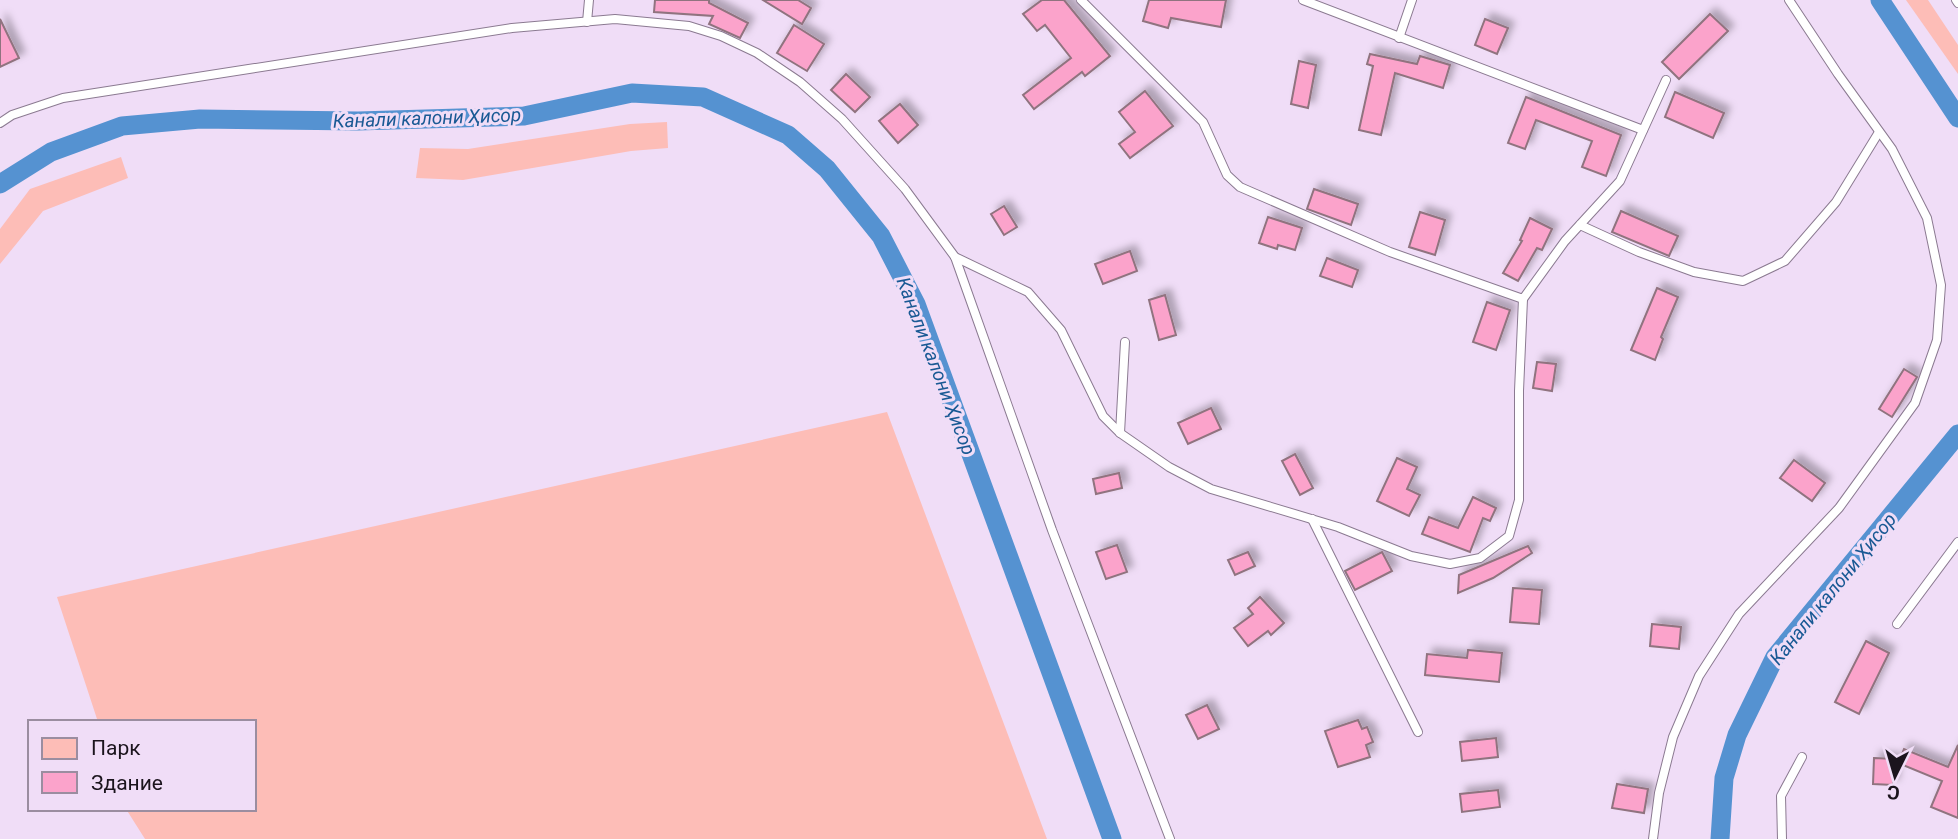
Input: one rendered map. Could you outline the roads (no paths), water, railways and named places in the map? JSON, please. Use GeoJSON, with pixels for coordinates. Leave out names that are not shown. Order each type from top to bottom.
{"type":"FeatureCollection","features":[{"type":"Feature","properties":{"kind":"lane"},"geometry":{"type":"LineString","coordinates":[[587,22],[589,0]]}},
{"type":"Feature","properties":{"kind":"lane"},"geometry":{"type":"LineString","coordinates":[[1081,0],[1203,122],[1227,175],[1240,187],[1390,252],[1523,299]]}},
{"type":"Feature","properties":{"kind":"lane"},"geometry":{"type":"LineString","coordinates":[[1303,0],[1643,130]]}},
{"type":"Feature","properties":{"kind":"lane"},"geometry":{"type":"LineString","coordinates":[[1399,38],[1412,0]]}},
{"type":"Feature","properties":{"kind":"lane"},"geometry":{"type":"LineString","coordinates":[[1653,839],[1659,793],[1673,737],[1699,676],[1739,614],[1839,508],[1892,436],[1915,403],[1937,340],[1941,285],[1927,218],[1892,149],[1789,0]]}},
{"type":"Feature","properties":{"kind":"lane"},"geometry":{"type":"LineString","coordinates":[[0,123],[12,115],[62,98],[512,28],[615,19],[689,26],[721,36],[757,53],[800,82],[842,119],[905,189],[955,257],[1052,530],[1170,839]]}},
{"type":"Feature","properties":{"kind":"lane"},"geometry":{"type":"LineString","coordinates":[[955,257],[1028,292],[1061,330],[1102,416],[1120,433],[1169,467],[1212,489],[1338,527],[1411,556],[1450,564],[1480,558],[1509,536],[1519,500],[1519,391],[1523,299],[1565,241],[1620,181],[1666,80]]}},
{"type":"Feature","properties":{"kind":"lane"},"geometry":{"type":"LineString","coordinates":[[1580,225],[1639,252],[1695,272],[1743,281],[1785,261],[1836,202],[1879,132]]}},
{"type":"Feature","properties":{"kind":"lane"},"geometry":{"type":"LineString","coordinates":[[1120,433],[1125,342]]}},
{"type":"Feature","properties":{"kind":"lane"},"geometry":{"type":"LineString","coordinates":[[1312,519],[1418,732]]}},
{"type":"Feature","properties":{"kind":"lane"},"geometry":{"type":"LineString","coordinates":[[1897,624],[1958,542]]}},
{"type":"Feature","properties":{"kind":"lane"},"geometry":{"type":"LineString","coordinates":[[1782,839],[1781,796],[1802,757]]}},
{"type":"Feature","properties":{"kind":"waterway","name":"Канали калони Ҳисор"},"geometry":{"type":"LineString","coordinates":[[1880,0],[1958,118]]}},
{"type":"Feature","properties":{"kind":"waterway","name":"Канали калони Ҳисор"},"geometry":{"type":"LineString","coordinates":[[0,184],[51,152],[122,126],[200,119],[358,121],[524,116],[632,93],[703,97],[788,135],[827,169],[881,236],[916,304],[1112,839]]}},
{"type":"Feature","properties":{"kind":"waterway","name":"Канали калони Ҳисор"},"geometry":{"type":"LineString","coordinates":[[1720,839],[1724,778],[1737,735],[1775,657],[1958,434]]}}]}
